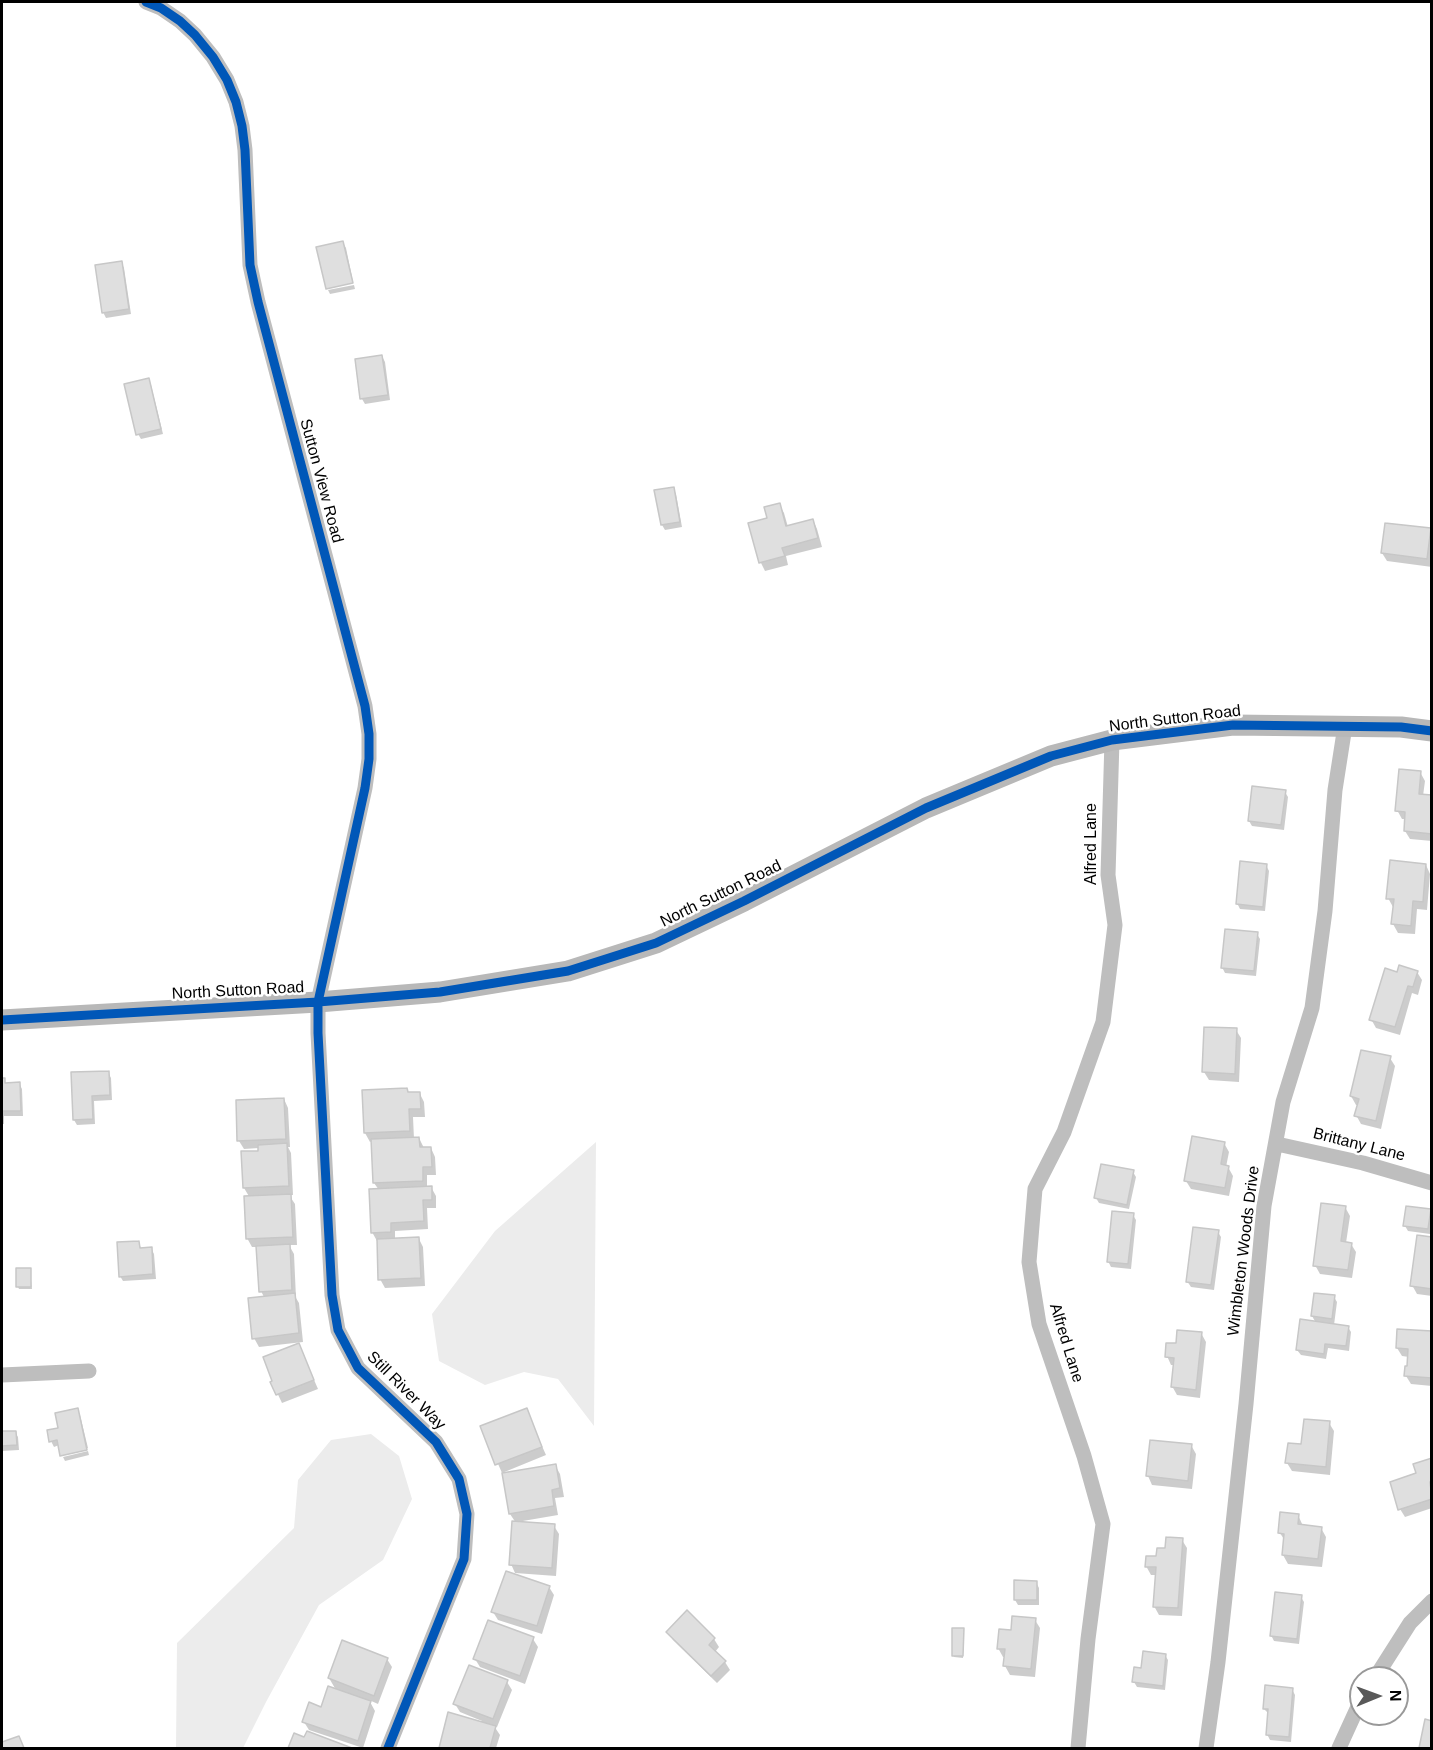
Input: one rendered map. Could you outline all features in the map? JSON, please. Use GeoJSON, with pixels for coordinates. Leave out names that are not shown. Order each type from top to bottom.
{"type":"FeatureCollection","features":[{"type":"Feature","properties":{"kind":"main road","name":"North Sutton Road"},"geometry":{"type":"LineString","coordinates":[[2,1020],[318,1002],[440,992],[568,971],[656,943],[744,901],[926,807],[1051,756],[1112,740],[1233,725],[1401,727],[1431,731]]}},
{"type":"Feature","properties":{"kind":"street","name":"Sutton View Road"},"geometry":{"type":"LineString","coordinates":[[146,2],[161,8],[195,35],[213,57],[227,80],[236,102],[245,150],[250,265],[365,706],[369,734],[366,778],[318,1002]]}},
{"type":"Feature","properties":{"kind":"street","name":"Wimbleton Woods Drive"},"geometry":{"type":"LineString","coordinates":[[1206,1749],[1218,1662],[1246,1404],[1264,1206],[1283,1102],[1312,1008],[1325,911],[1335,790],[1345,726]]}},
{"type":"Feature","properties":{"kind":"street","name":"Alfred Lane"},"geometry":{"type":"LineString","coordinates":[[1078,1749],[1088,1639],[1103,1524],[1084,1456],[1039,1324],[1029,1262],[1035,1189],[1064,1132],[1103,1022],[1115,925],[1108,875],[1112,740]]}},
{"type":"Feature","properties":{"kind":"street","name":"Still River Way"},"geometry":{"type":"LineString","coordinates":[[318,1002],[332,1295],[338,1330],[358,1368],[436,1442],[459,1479],[467,1514],[464,1558],[388,1749]]}},
{"type":"Feature","properties":{"kind":"street","name":"Brittany Lane"},"geometry":{"type":"LineString","coordinates":[[1277,1144],[1363,1163],[1431,1182]]}},
{"type":"Feature","properties":{"kind":"street"},"geometry":{"type":"LineString","coordinates":[[2,1375],[89,1371]]}},
{"type":"Feature","properties":{"kind":"street"},"geometry":{"type":"LineString","coordinates":[[1383,1666],[1410,1623],[1431,1601]]}},
{"type":"Feature","properties":{"kind":"street"},"geometry":{"type":"LineString","coordinates":[[1339,1749],[1349,1726]]}},
{"type":"Feature","properties":{"kind":"shaded area"},"geometry":{"type":"Polygon","coordinates":[[[596,1142],[594,1426],[558,1379],[524,1372],[485,1385],[439,1361],[432,1314],[495,1231],[596,1142]]]}},
{"type":"Feature","properties":{"kind":"shaded area"},"geometry":{"type":"Polygon","coordinates":[[[371,1434],[399,1456],[412,1499],[383,1560],[319,1605],[243,1748],[176,1748],[177,1643],[294,1528],[298,1480],[331,1440],[371,1434]]]}},
{"type":"Feature","properties":{"kind":"building"},"geometry":{"type":"Polygon","coordinates":[[[343,241],[353,283],[326,289],[316,247],[343,241]]]}},
{"type":"Feature","properties":{"kind":"building"},"geometry":{"type":"Polygon","coordinates":[[[122,261],[129,309],[102,313],[95,265],[122,261]]]}},
{"type":"Feature","properties":{"kind":"building"},"geometry":{"type":"Polygon","coordinates":[[[382,355],[388,395],[360,399],[355,359],[382,355]]]}},
{"type":"Feature","properties":{"kind":"building"},"geometry":{"type":"Polygon","coordinates":[[[149,378],[161,429],[136,435],[124,384],[149,378]]]}},
{"type":"Feature","properties":{"kind":"building"},"geometry":{"type":"Polygon","coordinates":[[[674,487],[680,522],[661,525],[654,490],[674,487]]]}},
{"type":"Feature","properties":{"kind":"building"},"geometry":{"type":"Polygon","coordinates":[[[780,503],[786,526],[813,519],[818,538],[782,548],[785,556],[759,563],[748,523],[767,518],[764,507],[780,503]]]}},
{"type":"Feature","properties":{"kind":"building"},"geometry":{"type":"Polygon","coordinates":[[[1385,523],[1431,528],[1427,559],[1381,553],[1385,523]]]}},
{"type":"Feature","properties":{"kind":"building"},"geometry":{"type":"Polygon","coordinates":[[[1399,769],[1421,771],[1419,794],[1432,795],[1432,834],[1404,831],[1405,812],[1395,811],[1399,769]]]}},
{"type":"Feature","properties":{"kind":"building"},"geometry":{"type":"Polygon","coordinates":[[[1252,786],[1286,790],[1281,825],[1248,821],[1252,786]]]}},
{"type":"Feature","properties":{"kind":"building"},"geometry":{"type":"Polygon","coordinates":[[[1390,860],[1426,864],[1423,902],[1413,901],[1411,926],[1391,924],[1394,899],[1386,899],[1390,860]]]}},
{"type":"Feature","properties":{"kind":"building"},"geometry":{"type":"Polygon","coordinates":[[[1240,861],[1267,864],[1263,907],[1236,904],[1240,861]]]}},
{"type":"Feature","properties":{"kind":"building"},"geometry":{"type":"Polygon","coordinates":[[[1225,929],[1258,932],[1254,971],[1221,968],[1225,929]]]}},
{"type":"Feature","properties":{"kind":"building"},"geometry":{"type":"Polygon","coordinates":[[[1399,965],[1418,971],[1413,987],[1408,986],[1395,1027],[1369,1020],[1385,968],[1397,972],[1399,965]]]}},
{"type":"Feature","properties":{"kind":"building"},"geometry":{"type":"Polygon","coordinates":[[[1204,1027],[1237,1028],[1235,1074],[1202,1072],[1204,1027]]]}},
{"type":"Feature","properties":{"kind":"building"},"geometry":{"type":"Polygon","coordinates":[[[1361,1050],[1391,1056],[1376,1121],[1354,1116],[1359,1099],[1350,1096],[1361,1050]]]}},
{"type":"Feature","properties":{"kind":"building"},"geometry":{"type":"Polygon","coordinates":[[[109,1071],[110,1095],[92,1096],[93,1119],[73,1120],[71,1072],[109,1071]]]}},
{"type":"Feature","properties":{"kind":"building"},"geometry":{"type":"Polygon","coordinates":[[[2,1078],[5,1078],[5,1083],[20,1082],[21,1111],[2,1111],[2,1078]]]}},
{"type":"Feature","properties":{"kind":"building"},"geometry":{"type":"Polygon","coordinates":[[[407,1088],[408,1092],[420,1092],[421,1109],[409,1109],[410,1131],[364,1133],[362,1090],[407,1088]]]}},
{"type":"Feature","properties":{"kind":"building"},"geometry":{"type":"Polygon","coordinates":[[[284,1098],[286,1139],[237,1141],[236,1100],[284,1098]]]}},
{"type":"Feature","properties":{"kind":"building"},"geometry":{"type":"Polygon","coordinates":[[[1192,1136],[1225,1142],[1221,1164],[1229,1166],[1225,1188],[1184,1181],[1192,1136]]]}},
{"type":"Feature","properties":{"kind":"building"},"geometry":{"type":"Polygon","coordinates":[[[419,1137],[420,1147],[431,1147],[432,1167],[423,1167],[423,1181],[373,1183],[371,1139],[419,1137]]]}},
{"type":"Feature","properties":{"kind":"building"},"geometry":{"type":"Polygon","coordinates":[[[287,1143],[289,1186],[243,1188],[241,1151],[258,1151],[258,1145],[287,1143]]]}},
{"type":"Feature","properties":{"kind":"building"},"geometry":{"type":"Polygon","coordinates":[[[1101,1164],[1134,1170],[1127,1205],[1094,1198],[1101,1164]]]}},
{"type":"Feature","properties":{"kind":"building"},"geometry":{"type":"Polygon","coordinates":[[[432,1186],[432,1200],[423,1200],[424,1221],[391,1223],[391,1232],[371,1233],[369,1189],[432,1186]]]}},
{"type":"Feature","properties":{"kind":"building"},"geometry":{"type":"Polygon","coordinates":[[[291,1194],[293,1237],[246,1239],[244,1196],[291,1194]]]}},
{"type":"Feature","properties":{"kind":"building"},"geometry":{"type":"Polygon","coordinates":[[[1321,1203],[1346,1206],[1341,1241],[1352,1243],[1348,1270],[1313,1266],[1321,1203]]]}},
{"type":"Feature","properties":{"kind":"building"},"geometry":{"type":"Polygon","coordinates":[[[1406,1206],[1431,1209],[1428,1229],[1403,1226],[1406,1206]]]}},
{"type":"Feature","properties":{"kind":"building"},"geometry":{"type":"Polygon","coordinates":[[[1112,1211],[1134,1213],[1128,1264],[1107,1262],[1112,1211]]]}},
{"type":"Feature","properties":{"kind":"building"},"geometry":{"type":"Polygon","coordinates":[[[1193,1227],[1219,1230],[1211,1285],[1186,1282],[1193,1227]]]}},
{"type":"Feature","properties":{"kind":"building"},"geometry":{"type":"Polygon","coordinates":[[[1417,1235],[1432,1237],[1432,1289],[1410,1286],[1417,1235]]]}},
{"type":"Feature","properties":{"kind":"building"},"geometry":{"type":"Polygon","coordinates":[[[419,1237],[421,1278],[378,1280],[377,1239],[419,1237]]]}},
{"type":"Feature","properties":{"kind":"building"},"geometry":{"type":"Polygon","coordinates":[[[139,1241],[140,1248],[152,1247],[153,1274],[119,1277],[117,1242],[139,1241]]]}},
{"type":"Feature","properties":{"kind":"building"},"geometry":{"type":"Polygon","coordinates":[[[290,1244],[292,1290],[259,1292],[256,1246],[290,1244]]]}},
{"type":"Feature","properties":{"kind":"building"},"geometry":{"type":"Polygon","coordinates":[[[16,1268],[31,1268],[31,1287],[16,1287],[16,1268]]]}},
{"type":"Feature","properties":{"kind":"building"},"geometry":{"type":"Polygon","coordinates":[[[295,1293],[299,1333],[252,1339],[248,1298],[295,1293]]]}},
{"type":"Feature","properties":{"kind":"building"},"geometry":{"type":"Polygon","coordinates":[[[1314,1293],[1335,1295],[1332,1319],[1311,1316],[1314,1293]]]}},
{"type":"Feature","properties":{"kind":"building"},"geometry":{"type":"Polygon","coordinates":[[[1300,1319],[1349,1326],[1346,1346],[1325,1344],[1324,1354],[1296,1350],[1300,1319]]]}},
{"type":"Feature","properties":{"kind":"building"},"geometry":{"type":"Polygon","coordinates":[[[1397,1329],[1432,1331],[1432,1378],[1404,1376],[1408,1349],[1396,1348],[1397,1329]]]}},
{"type":"Feature","properties":{"kind":"building"},"geometry":{"type":"Polygon","coordinates":[[[1177,1330],[1202,1332],[1196,1390],[1171,1387],[1174,1358],[1165,1357],[1166,1343],[1176,1343],[1177,1330]]]}},
{"type":"Feature","properties":{"kind":"building"},"geometry":{"type":"Polygon","coordinates":[[[299,1343],[314,1380],[276,1395],[263,1357],[299,1343]]]}},
{"type":"Feature","properties":{"kind":"building"},"geometry":{"type":"Polygon","coordinates":[[[78,1408],[87,1450],[60,1456],[57,1440],[49,1442],[47,1430],[58,1428],[55,1413],[78,1408]]]}},
{"type":"Feature","properties":{"kind":"building"},"geometry":{"type":"Polygon","coordinates":[[[527,1408],[542,1447],[495,1465],[480,1426],[527,1408]]]}},
{"type":"Feature","properties":{"kind":"building"},"geometry":{"type":"Polygon","coordinates":[[[1304,1419],[1330,1421],[1326,1467],[1285,1463],[1288,1443],[1301,1444],[1304,1419]]]}},
{"type":"Feature","properties":{"kind":"building"},"geometry":{"type":"Polygon","coordinates":[[[2,1431],[16,1431],[17,1445],[2,1446],[2,1431]]]}},
{"type":"Feature","properties":{"kind":"building"},"geometry":{"type":"Polygon","coordinates":[[[1150,1440],[1192,1444],[1188,1481],[1146,1476],[1150,1440]]]}},
{"type":"Feature","properties":{"kind":"building"},"geometry":{"type":"Polygon","coordinates":[[[1432,1458],[1432,1481],[1430,1482],[1432,1499],[1398,1510],[1390,1482],[1416,1473],[1413,1464],[1432,1458]]]}},
{"type":"Feature","properties":{"kind":"building"},"geometry":{"type":"Polygon","coordinates":[[[556,1464],[560,1488],[552,1490],[554,1506],[509,1514],[502,1473],[556,1464]]]}},
{"type":"Feature","properties":{"kind":"building"},"geometry":{"type":"Polygon","coordinates":[[[1280,1512],[1299,1514],[1298,1524],[1322,1527],[1318,1559],[1282,1555],[1284,1534],[1278,1533],[1280,1512]]]}},
{"type":"Feature","properties":{"kind":"building"},"geometry":{"type":"Polygon","coordinates":[[[512,1521],[555,1524],[552,1568],[509,1565],[512,1521]]]}},
{"type":"Feature","properties":{"kind":"building"},"geometry":{"type":"Polygon","coordinates":[[[1166,1537],[1183,1538],[1178,1608],[1153,1607],[1156,1567],[1145,1567],[1146,1556],[1156,1556],[1157,1548],[1165,1548],[1166,1537]]]}},
{"type":"Feature","properties":{"kind":"building"},"geometry":{"type":"Polygon","coordinates":[[[506,1571],[550,1586],[537,1626],[491,1612],[506,1571]]]}},
{"type":"Feature","properties":{"kind":"building"},"geometry":{"type":"Polygon","coordinates":[[[1014,1580],[1037,1581],[1037,1600],[1014,1600],[1014,1580]]]}},
{"type":"Feature","properties":{"kind":"building"},"geometry":{"type":"Polygon","coordinates":[[[1275,1592],[1302,1595],[1297,1639],[1270,1636],[1275,1592]]]}},
{"type":"Feature","properties":{"kind":"building"},"geometry":{"type":"Polygon","coordinates":[[[687,1610],[715,1638],[709,1645],[726,1661],[711,1676],[666,1632],[687,1610]]]}},
{"type":"Feature","properties":{"kind":"building"},"geometry":{"type":"Polygon","coordinates":[[[1012,1616],[1036,1618],[1031,1669],[1003,1666],[1005,1649],[997,1649],[999,1629],[1011,1630],[1012,1616]]]}},
{"type":"Feature","properties":{"kind":"building"},"geometry":{"type":"Polygon","coordinates":[[[488,1620],[534,1637],[520,1676],[473,1659],[488,1620]]]}},
{"type":"Feature","properties":{"kind":"building"},"geometry":{"type":"Polygon","coordinates":[[[952,1628],[964,1628],[963,1656],[952,1656],[952,1628]]]}},
{"type":"Feature","properties":{"kind":"building"},"geometry":{"type":"Polygon","coordinates":[[[342,1640],[388,1658],[374,1696],[328,1678],[342,1640]]]}},
{"type":"Feature","properties":{"kind":"building"},"geometry":{"type":"Polygon","coordinates":[[[1143,1651],[1166,1654],[1163,1686],[1132,1682],[1134,1667],[1141,1668],[1143,1651]]]}},
{"type":"Feature","properties":{"kind":"building"},"geometry":{"type":"Polygon","coordinates":[[[469,1665],[508,1680],[493,1719],[453,1704],[469,1665]]]}},
{"type":"Feature","properties":{"kind":"building"},"geometry":{"type":"Polygon","coordinates":[[[1265,1685],[1293,1688],[1289,1737],[1266,1735],[1268,1709],[1263,1709],[1265,1685]]]}},
{"type":"Feature","properties":{"kind":"building"},"geometry":{"type":"Polygon","coordinates":[[[328,1686],[371,1701],[358,1741],[302,1722],[309,1702],[321,1707],[328,1686]]]}},
{"type":"Feature","properties":{"kind":"building"},"geometry":{"type":"Polygon","coordinates":[[[448,1712],[496,1726],[490,1748],[439,1748],[448,1712]]]}},
{"type":"Feature","properties":{"kind":"building"},"geometry":{"type":"Polygon","coordinates":[[[1425,1719],[1432,1721],[1432,1748],[1419,1748],[1425,1719]]]}},
{"type":"Feature","properties":{"kind":"building"},"geometry":{"type":"Polygon","coordinates":[[[307,1731],[352,1748],[288,1748],[294,1733],[304,1737],[307,1731]]]}},
{"type":"Feature","properties":{"kind":"building"},"geometry":{"type":"Polygon","coordinates":[[[19,1736],[24,1748],[2,1748],[2,1742],[19,1736]]]}},
{"type":"Feature","properties":{"kind":"cycle path"},"geometry":{"type":"LineString","coordinates":[[146,2],[161,8],[195,35],[213,57],[227,80],[236,102],[245,150],[250,265],[365,706],[369,734],[369,759],[365,788],[318,1002],[332,1295],[338,1330],[358,1368],[436,1442],[459,1479],[467,1514],[464,1559],[388,1748]]}},
{"type":"Feature","properties":{"kind":"cycle path"},"geometry":{"type":"LineString","coordinates":[[2,1020],[318,1002],[440,992],[568,971],[656,943],[926,808],[1051,756],[1112,740],[1233,725],[1401,727],[1432,731]]}}]}
